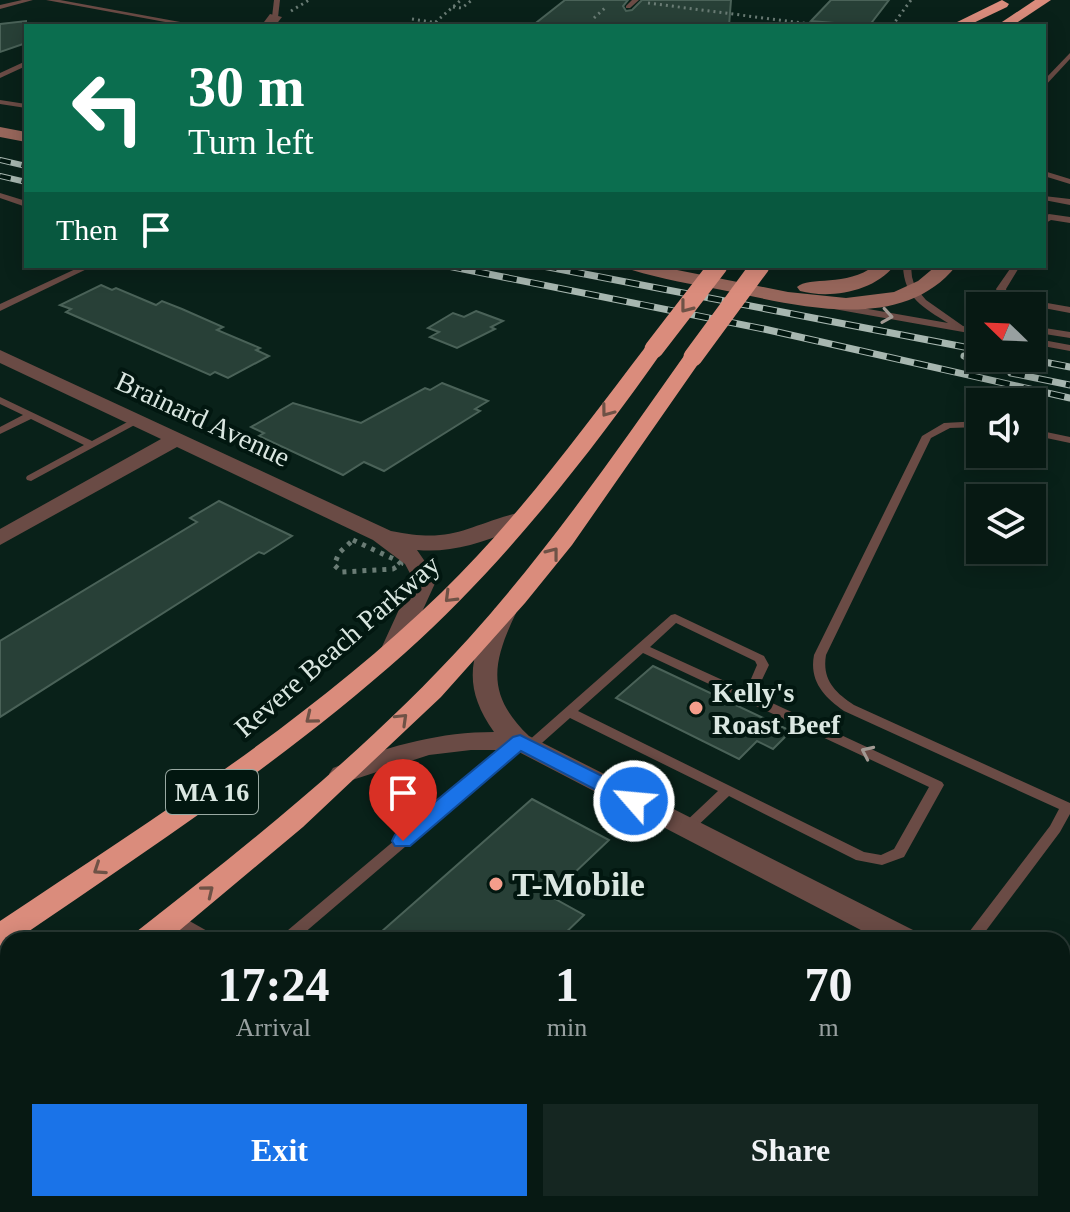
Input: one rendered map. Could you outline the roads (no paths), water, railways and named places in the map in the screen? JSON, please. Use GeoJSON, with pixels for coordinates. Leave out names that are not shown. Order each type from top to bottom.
{"type":"FeatureCollection","features":[{"type":"Feature","properties":{"kind":"highway"},"geometry":{"type":"LineString","coordinates":[[1006,24],[1044,0]]}},
{"type":"Feature","properties":{"kind":"highway"},"geometry":{"type":"LineString","coordinates":[[960,24],[1005,2]]}},
{"type":"Feature","properties":{"kind":"highway"},"geometry":{"type":"LineString","coordinates":[[971,24],[1005,2]]}},
{"type":"Feature","properties":{"kind":"highway","name":"Revere Beach Parkway"},"geometry":{"type":"LineString","coordinates":[[6,932],[254,762],[392,651],[458,589],[521,519],[716,268]]}},
{"type":"Feature","properties":{"kind":"highway","name":"MA 16"},"geometry":{"type":"LineString","coordinates":[[157,932],[343,774],[437,685],[504,613],[569,533],[759,268]]}},
{"type":"Feature","properties":{"kind":"main road"},"geometry":{"type":"LineString","coordinates":[[0,132],[24,137]]}},
{"type":"Feature","properties":{"kind":"main road"},"geometry":{"type":"LineString","coordinates":[[648,268],[810,302],[861,303],[913,292],[930,283],[945,268]]}},
{"type":"Feature","properties":{"kind":"main road"},"geometry":{"type":"LineString","coordinates":[[701,268],[785,285],[821,288],[858,283],[882,268]]}},
{"type":"Feature","properties":{"kind":"street","name":"Brainard Avenue"},"geometry":{"type":"LineString","coordinates":[[0,356],[412,549]]}},
{"type":"Feature","properties":{"kind":"street"},"geometry":{"type":"LineString","coordinates":[[0,538],[177,439]]}},
{"type":"Feature","properties":{"kind":"street"},"geometry":{"type":"LineString","coordinates":[[392,651],[424,583],[423,571],[412,549],[468,540],[521,519]]}},
{"type":"Feature","properties":{"kind":"street"},"geometry":{"type":"LineString","coordinates":[[504,613],[486,655],[483,683],[494,717],[524,744],[890,932]]}},
{"type":"Feature","properties":{"kind":"street"},"geometry":{"type":"LineString","coordinates":[[343,774],[419,746],[471,738],[524,744]]}},
{"type":"Feature","properties":{"kind":"street"},"geometry":{"type":"LineString","coordinates":[[170,921],[186,932]]}},
{"type":"Feature","properties":{"kind":"lane"},"geometry":{"type":"LineString","coordinates":[[0,7],[30,0]]}},
{"type":"Feature","properties":{"kind":"lane"},"geometry":{"type":"LineString","coordinates":[[49,0],[187,24]]}},
{"type":"Feature","properties":{"kind":"lane"},"geometry":{"type":"LineString","coordinates":[[272,22],[277,0]]}},
{"type":"Feature","properties":{"kind":"lane"},"geometry":{"type":"LineString","coordinates":[[628,7],[639,1]]}},
{"type":"Feature","properties":{"kind":"lane"},"geometry":{"type":"LineString","coordinates":[[1046,83],[1070,55]]}},
{"type":"Feature","properties":{"kind":"lane"},"geometry":{"type":"LineString","coordinates":[[0,76],[24,64]]}},
{"type":"Feature","properties":{"kind":"lane"},"geometry":{"type":"LineString","coordinates":[[0,102],[24,106]]}},
{"type":"Feature","properties":{"kind":"lane"},"geometry":{"type":"LineString","coordinates":[[1046,174],[1070,182]]}},
{"type":"Feature","properties":{"kind":"lane"},"geometry":{"type":"LineString","coordinates":[[0,195],[24,203]]}},
{"type":"Feature","properties":{"kind":"lane"},"geometry":{"type":"LineString","coordinates":[[1046,198],[1070,202]]}},
{"type":"Feature","properties":{"kind":"lane"},"geometry":{"type":"LineString","coordinates":[[1046,219],[1049,217],[1070,220]]}},
{"type":"Feature","properties":{"kind":"lane"},"geometry":{"type":"LineString","coordinates":[[61,268],[74,274]]}},
{"type":"Feature","properties":{"kind":"lane"},"geometry":{"type":"LineString","coordinates":[[0,308],[85,268]]}},
{"type":"Feature","properties":{"kind":"lane"},"geometry":{"type":"LineString","coordinates":[[907,268],[907,278],[913,292],[923,303],[963,329]]}},
{"type":"Feature","properties":{"kind":"lane"},"geometry":{"type":"LineString","coordinates":[[1015,268],[1001,289],[1004,298],[1070,310]]}},
{"type":"Feature","properties":{"kind":"lane"},"geometry":{"type":"LineString","coordinates":[[810,302],[966,329]]}},
{"type":"Feature","properties":{"kind":"lane"},"geometry":{"type":"LineString","coordinates":[[1046,329],[1070,332]]}},
{"type":"Feature","properties":{"kind":"lane"},"geometry":{"type":"LineString","coordinates":[[1046,344],[1070,348]]}},
{"type":"Feature","properties":{"kind":"lane"},"geometry":{"type":"LineString","coordinates":[[0,400],[92,445]]}},
{"type":"Feature","properties":{"kind":"lane"},"geometry":{"type":"LineString","coordinates":[[0,431],[31,415]]}},
{"type":"Feature","properties":{"kind":"lane"},"geometry":{"type":"LineString","coordinates":[[31,478],[137,421]]}},
{"type":"Feature","properties":{"kind":"lane"},"geometry":{"type":"LineString","coordinates":[[966,424],[948,425],[927,436],[820,655],[818,673],[828,692],[849,708],[1068,808],[977,932]]}},
{"type":"Feature","properties":{"kind":"lane"},"geometry":{"type":"LineString","coordinates":[[1046,435],[1070,440]]}},
{"type":"Feature","properties":{"kind":"lane"},"geometry":{"type":"LineString","coordinates":[[296,932],[524,744],[569,712],[675,618],[753,653],[763,665],[756,681],[742,694]]}},
{"type":"Feature","properties":{"kind":"lane"},"geometry":{"type":"LineString","coordinates":[[569,712],[850,852],[882,860],[899,853],[937,785],[641,647]]}},
{"type":"Feature","properties":{"kind":"lane"},"geometry":{"type":"LineString","coordinates":[[687,828],[727,790]]}},
{"type":"Feature","properties":{"kind":"railway"},"geometry":{"type":"LineString","coordinates":[[0,160],[24,166]]}},
{"type":"Feature","properties":{"kind":"railway"},"geometry":{"type":"LineString","coordinates":[[0,176],[24,182]]}},
{"type":"Feature","properties":{"kind":"railway"},"geometry":{"type":"LineString","coordinates":[[458,268],[764,329],[1070,398]]}},
{"type":"Feature","properties":{"kind":"railway"},"geometry":{"type":"LineString","coordinates":[[553,268],[966,347]]}},
{"type":"Feature","properties":{"kind":"railway"},"geometry":{"type":"LineString","coordinates":[[1046,362],[1070,367]]}},
{"type":"Feature","properties":{"kind":"railway"},"geometry":{"type":"LineString","coordinates":[[1011,373],[1070,385]]}},
{"type":"Feature","properties":{"kind":"place","name":"Kelly's Roast Beef"},"geometry":{"type":"Point","coordinates":[696,708]}},
{"type":"Feature","properties":{"kind":"place","name":"T-Mobile"},"geometry":{"type":"Point","coordinates":[496,884]}}]}
